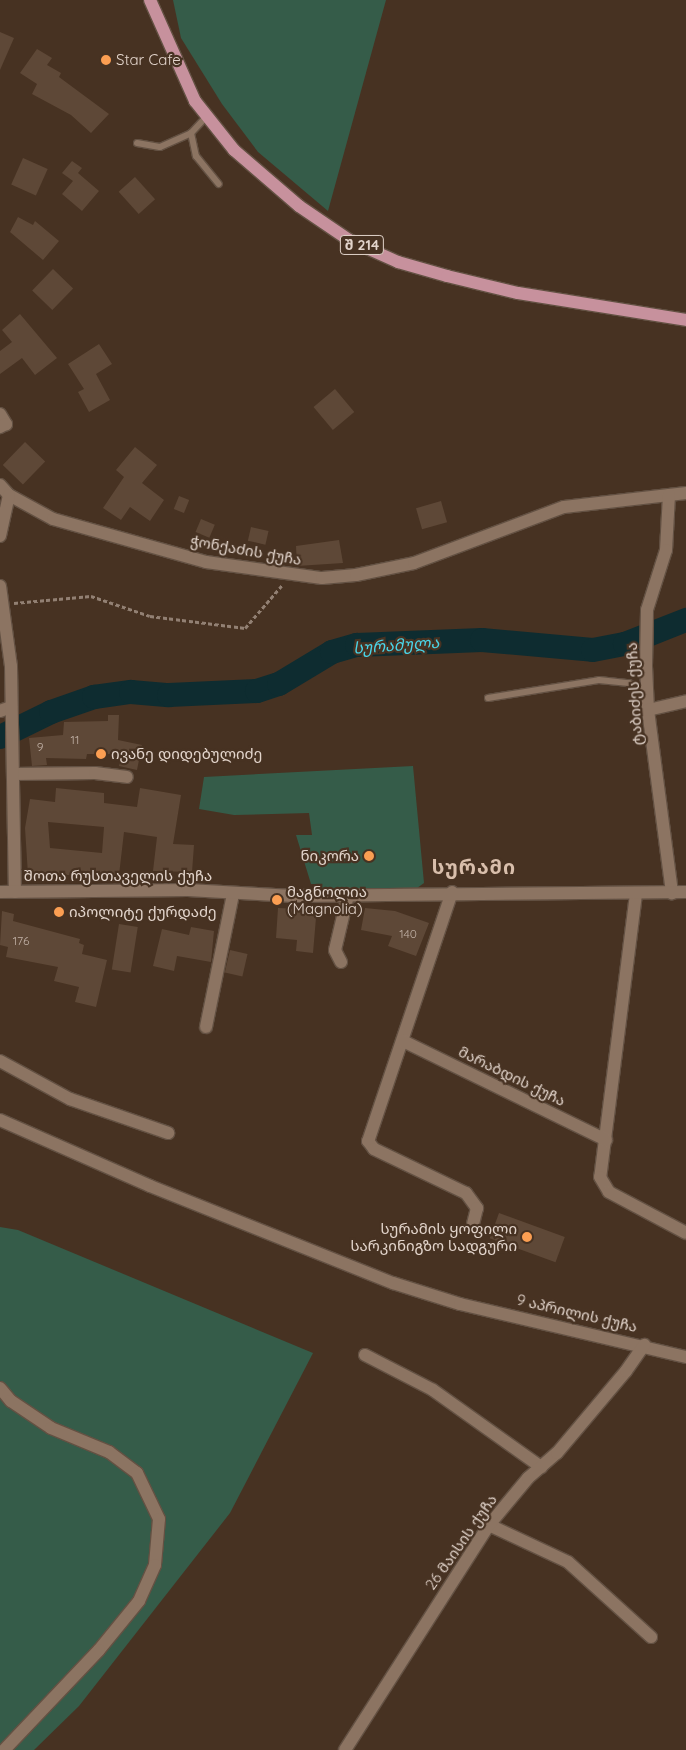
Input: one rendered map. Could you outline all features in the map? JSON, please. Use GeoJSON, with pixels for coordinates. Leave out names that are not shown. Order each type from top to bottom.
{"type":"FeatureCollection","features":[{"type":"Feature","properties":{"kind":"main road","name":"შ 214"},"geometry":{"type":"LineString","coordinates":[[150,0],[164,39],[195,101],[234,150],[299,206],[349,240],[398,262],[518,293],[686,320]]}},
{"type":"Feature","properties":{"kind":"street"},"geometry":{"type":"LineString","coordinates":[[0,414],[6,424],[0,427]]}},
{"type":"Feature","properties":{"kind":"street","name":"ჭონქაძის ქუჩა"},"geometry":{"type":"LineString","coordinates":[[0,485],[9,495],[53,519],[206,562],[282,575],[356,576],[414,563],[564,507],[686,493]]}},
{"type":"Feature","properties":{"kind":"street"},"geometry":{"type":"LineString","coordinates":[[0,536],[9,495]]}},
{"type":"Feature","properties":{"kind":"street","name":"ტაბიძეს ქუჩა"},"geometry":{"type":"LineString","coordinates":[[669,495],[666,550],[647,610],[646,666],[648,710],[672,893]]}},
{"type":"Feature","properties":{"kind":"street"},"geometry":{"type":"LineString","coordinates":[[0,586],[11,666],[7,710],[13,742],[15,892]]}},
{"type":"Feature","properties":{"kind":"street"},"geometry":{"type":"LineString","coordinates":[[648,710],[686,701]]}},
{"type":"Feature","properties":{"kind":"street"},"geometry":{"type":"LineString","coordinates":[[13,774],[95,772],[127,777]]}},
{"type":"Feature","properties":{"kind":"street","name":"შოთა რუსთაველის ქუჩა"},"geometry":{"type":"LineString","coordinates":[[0,892],[188,890],[233,894],[348,895],[452,892],[636,894],[686,892]]}},
{"type":"Feature","properties":{"kind":"street"},"geometry":{"type":"LineString","coordinates":[[452,892],[368,1142],[374,1149],[466,1193],[478,1208],[473,1224]]}},
{"type":"Feature","properties":{"kind":"street"},"geometry":{"type":"LineString","coordinates":[[206,1027],[233,894]]}},
{"type":"Feature","properties":{"kind":"street"},"geometry":{"type":"LineString","coordinates":[[636,894],[600,1177],[603,1186],[686,1233]]}},
{"type":"Feature","properties":{"kind":"street"},"geometry":{"type":"LineString","coordinates":[[341,962],[335,950],[348,895]]}},
{"type":"Feature","properties":{"kind":"street","name":"მარაბდის ქუჩა"},"geometry":{"type":"LineString","coordinates":[[403,1041],[606,1140]]}},
{"type":"Feature","properties":{"kind":"street"},"geometry":{"type":"LineString","coordinates":[[0,1061],[70,1099],[168,1133]]}},
{"type":"Feature","properties":{"kind":"street","name":"9 აპრილის ქუჩა"},"geometry":{"type":"LineString","coordinates":[[5,1121],[314,1254],[460,1304],[644,1345],[686,1357]]}},
{"type":"Feature","properties":{"kind":"street","name":"26 მაისის ქუჩა"},"geometry":{"type":"LineString","coordinates":[[345,1750],[489,1525],[606,1396],[644,1345]]}},
{"type":"Feature","properties":{"kind":"street"},"geometry":{"type":"LineString","coordinates":[[365,1355],[433,1390],[541,1467]]}},
{"type":"Feature","properties":{"kind":"street"},"geometry":{"type":"LineString","coordinates":[[0,1388],[11,1401],[51,1428],[109,1452],[137,1473],[158,1519],[155,1565],[139,1601],[99,1650],[4,1750]]}},
{"type":"Feature","properties":{"kind":"street"},"geometry":{"type":"LineString","coordinates":[[489,1525],[568,1562],[651,1637]]}},
{"type":"Feature","properties":{"kind":"lane"},"geometry":{"type":"LineString","coordinates":[[137,143],[160,147],[191,133],[207,116]]}},
{"type":"Feature","properties":{"kind":"lane"},"geometry":{"type":"LineString","coordinates":[[191,133],[196,156],[218,184]]}},
{"type":"Feature","properties":{"kind":"lane"},"geometry":{"type":"LineString","coordinates":[[488,698],[599,680],[629,683],[647,691]]}},
{"type":"Feature","properties":{"kind":"path"},"geometry":{"type":"LineString","coordinates":[[2,604],[91,596],[150,616],[244,628],[284,586],[282,575]]}},
{"type":"Feature","properties":{"kind":"green space"},"geometry":{"type":"Polygon","coordinates":[[[173,0],[386,0],[328,211],[258,152],[222,104],[181,38],[173,0]]]}},
{"type":"Feature","properties":{"kind":"green space"},"geometry":{"type":"Polygon","coordinates":[[[413,766],[424,883],[413,891],[320,896],[318,884],[311,884],[296,835],[312,835],[309,813],[234,815],[199,809],[204,777],[413,766]]]}},
{"type":"Feature","properties":{"kind":"green space"},"geometry":{"type":"Polygon","coordinates":[[[0,1227],[18,1230],[313,1353],[230,1513],[79,1706],[34,1750],[0,1750],[0,1227]]]}},
{"type":"Feature","properties":{"kind":"building"},"geometry":{"type":"Polygon","coordinates":[[[0,32],[14,38],[0,70],[0,32]]]}},
{"type":"Feature","properties":{"kind":"building"},"geometry":{"type":"Polygon","coordinates":[[[37,49],[52,58],[47,65],[61,73],[59,77],[109,114],[91,133],[71,115],[32,94],[37,84],[20,73],[37,49]]]}},
{"type":"Feature","properties":{"kind":"building"},"geometry":{"type":"Polygon","coordinates":[[[23,158],[48,169],[36,195],[11,184],[23,158]]]}},
{"type":"Feature","properties":{"kind":"building"},"geometry":{"type":"Polygon","coordinates":[[[72,161],[82,168],[78,173],[99,191],[82,211],[62,194],[73,181],[62,173],[72,161]]]}},
{"type":"Feature","properties":{"kind":"building"},"geometry":{"type":"Polygon","coordinates":[[[135,177],[155,199],[139,214],[119,192],[135,177]]]}},
{"type":"Feature","properties":{"kind":"building"},"geometry":{"type":"Polygon","coordinates":[[[18,217],[33,225],[35,221],[59,241],[43,260],[10,232],[18,217]]]}},
{"type":"Feature","properties":{"kind":"building"},"geometry":{"type":"Polygon","coordinates":[[[53,269],[73,288],[52,310],[32,291],[53,269]]]}},
{"type":"Feature","properties":{"kind":"building"},"geometry":{"type":"Polygon","coordinates":[[[20,314],[57,358],[35,375],[22,358],[0,374],[0,351],[12,342],[2,330],[20,314]]]}},
{"type":"Feature","properties":{"kind":"building"},"geometry":{"type":"Polygon","coordinates":[[[99,344],[112,364],[96,374],[110,400],[89,412],[78,392],[84,389],[68,364],[99,344]]]}},
{"type":"Feature","properties":{"kind":"building"},"geometry":{"type":"Polygon","coordinates":[[[335,389],[354,412],[333,430],[314,407],[335,389]]]}},
{"type":"Feature","properties":{"kind":"building"},"geometry":{"type":"Polygon","coordinates":[[[25,442],[45,461],[23,484],[3,465],[25,442]]]}},
{"type":"Feature","properties":{"kind":"building"},"geometry":{"type":"Polygon","coordinates":[[[135,447],[157,465],[142,483],[164,500],[150,521],[130,507],[121,520],[103,508],[124,477],[116,470],[135,447]]]}},
{"type":"Feature","properties":{"kind":"building"},"geometry":{"type":"Polygon","coordinates":[[[179,496],[189,500],[184,513],[174,509],[179,496]]]}},
{"type":"Feature","properties":{"kind":"building"},"geometry":{"type":"Polygon","coordinates":[[[441,501],[447,522],[422,529],[416,508],[441,501]]]}},
{"type":"Feature","properties":{"kind":"building"},"geometry":{"type":"Polygon","coordinates":[[[201,519],[215,525],[209,538],[196,532],[201,519]]]}},
{"type":"Feature","properties":{"kind":"building"},"geometry":{"type":"Polygon","coordinates":[[[251,527],[269,531],[265,545],[248,541],[251,527]]]}},
{"type":"Feature","properties":{"kind":"building"},"geometry":{"type":"Polygon","coordinates":[[[339,540],[343,563],[297,566],[296,546],[339,540]]]}},
{"type":"Feature","properties":{"kind":"building"},"geometry":{"type":"Polygon","coordinates":[[[108,715],[119,715],[118,740],[142,745],[137,770],[119,766],[122,754],[87,754],[86,759],[46,758],[47,765],[32,766],[29,738],[63,735],[64,722],[108,721],[108,715]]]}},
{"type":"Feature","properties":{"kind":"building"},"geometry":{"type":"Polygon","coordinates":[[[56,788],[104,793],[104,803],[137,807],[140,788],[181,795],[173,844],[194,845],[192,872],[153,871],[157,837],[124,832],[119,875],[28,875],[25,828],[30,799],[55,802],[56,788]],[[48,822],[50,848],[102,853],[104,827],[48,822]]]}},
{"type":"Feature","properties":{"kind":"building"},"geometry":{"type":"Polygon","coordinates":[[[301,904],[317,906],[313,953],[296,951],[297,940],[276,938],[278,908],[300,909],[301,904]]]}},
{"type":"Feature","properties":{"kind":"building"},"geometry":{"type":"Polygon","coordinates":[[[365,908],[395,911],[429,923],[416,956],[388,946],[392,936],[361,930],[365,908]]]}},
{"type":"Feature","properties":{"kind":"building"},"geometry":{"type":"Polygon","coordinates":[[[2,911],[14,914],[13,921],[80,939],[79,943],[84,945],[82,954],[107,960],[96,1007],[75,1002],[79,987],[54,981],[58,967],[6,957],[8,947],[0,945],[2,911]]]}},
{"type":"Feature","properties":{"kind":"building"},"geometry":{"type":"Polygon","coordinates":[[[119,924],[138,927],[131,972],[112,969],[119,924]]]}},
{"type":"Feature","properties":{"kind":"building"},"geometry":{"type":"Polygon","coordinates":[[[191,927],[214,931],[211,962],[177,956],[174,971],[153,966],[162,929],[189,935],[191,927]]]}},
{"type":"Feature","properties":{"kind":"building"},"geometry":{"type":"Polygon","coordinates":[[[230,950],[248,954],[242,976],[225,972],[230,950]]]}},
{"type":"Feature","properties":{"kind":"building","name":"სურამის ყოფილი სარკინიგზო სადგური"},"geometry":{"type":"Polygon","coordinates":[[[499,1213],[565,1237],[556,1262],[490,1238],[499,1213]]]}},
{"type":"Feature","properties":{"kind":"waterway","name":"სურამულა"},"geometry":{"type":"LineString","coordinates":[[0,737],[51,712],[94,697],[131,692],[169,695],[257,691],[279,684],[332,652],[357,645],[482,640],[593,650],[625,644],[686,620]]}},
{"type":"Feature","properties":{"kind":"place","name":"Star Cafe"},"geometry":{"type":"Point","coordinates":[106,60]}},
{"type":"Feature","properties":{"kind":"place","name":"ივანე დიდებულიძე"},"geometry":{"type":"Point","coordinates":[101,754]}},
{"type":"Feature","properties":{"kind":"place","name":"ნიკორა"},"geometry":{"type":"Point","coordinates":[369,856]}},
{"type":"Feature","properties":{"kind":"place","name":"მაგნოლია (Magnolia)"},"geometry":{"type":"Point","coordinates":[277,900]}},
{"type":"Feature","properties":{"kind":"place","name":"იპოლიტე ქურდაძე"},"geometry":{"type":"Point","coordinates":[59,912]}},
{"type":"Feature","properties":{"kind":"place","name":"სურამის ყოფილი სარკინიგზო სადგური"},"geometry":{"type":"Point","coordinates":[527,1237]}},
{"type":"Feature","properties":{"kind":"district","name":"სურამი"},"geometry":{"type":"Point","coordinates":[474,866]}}]}
